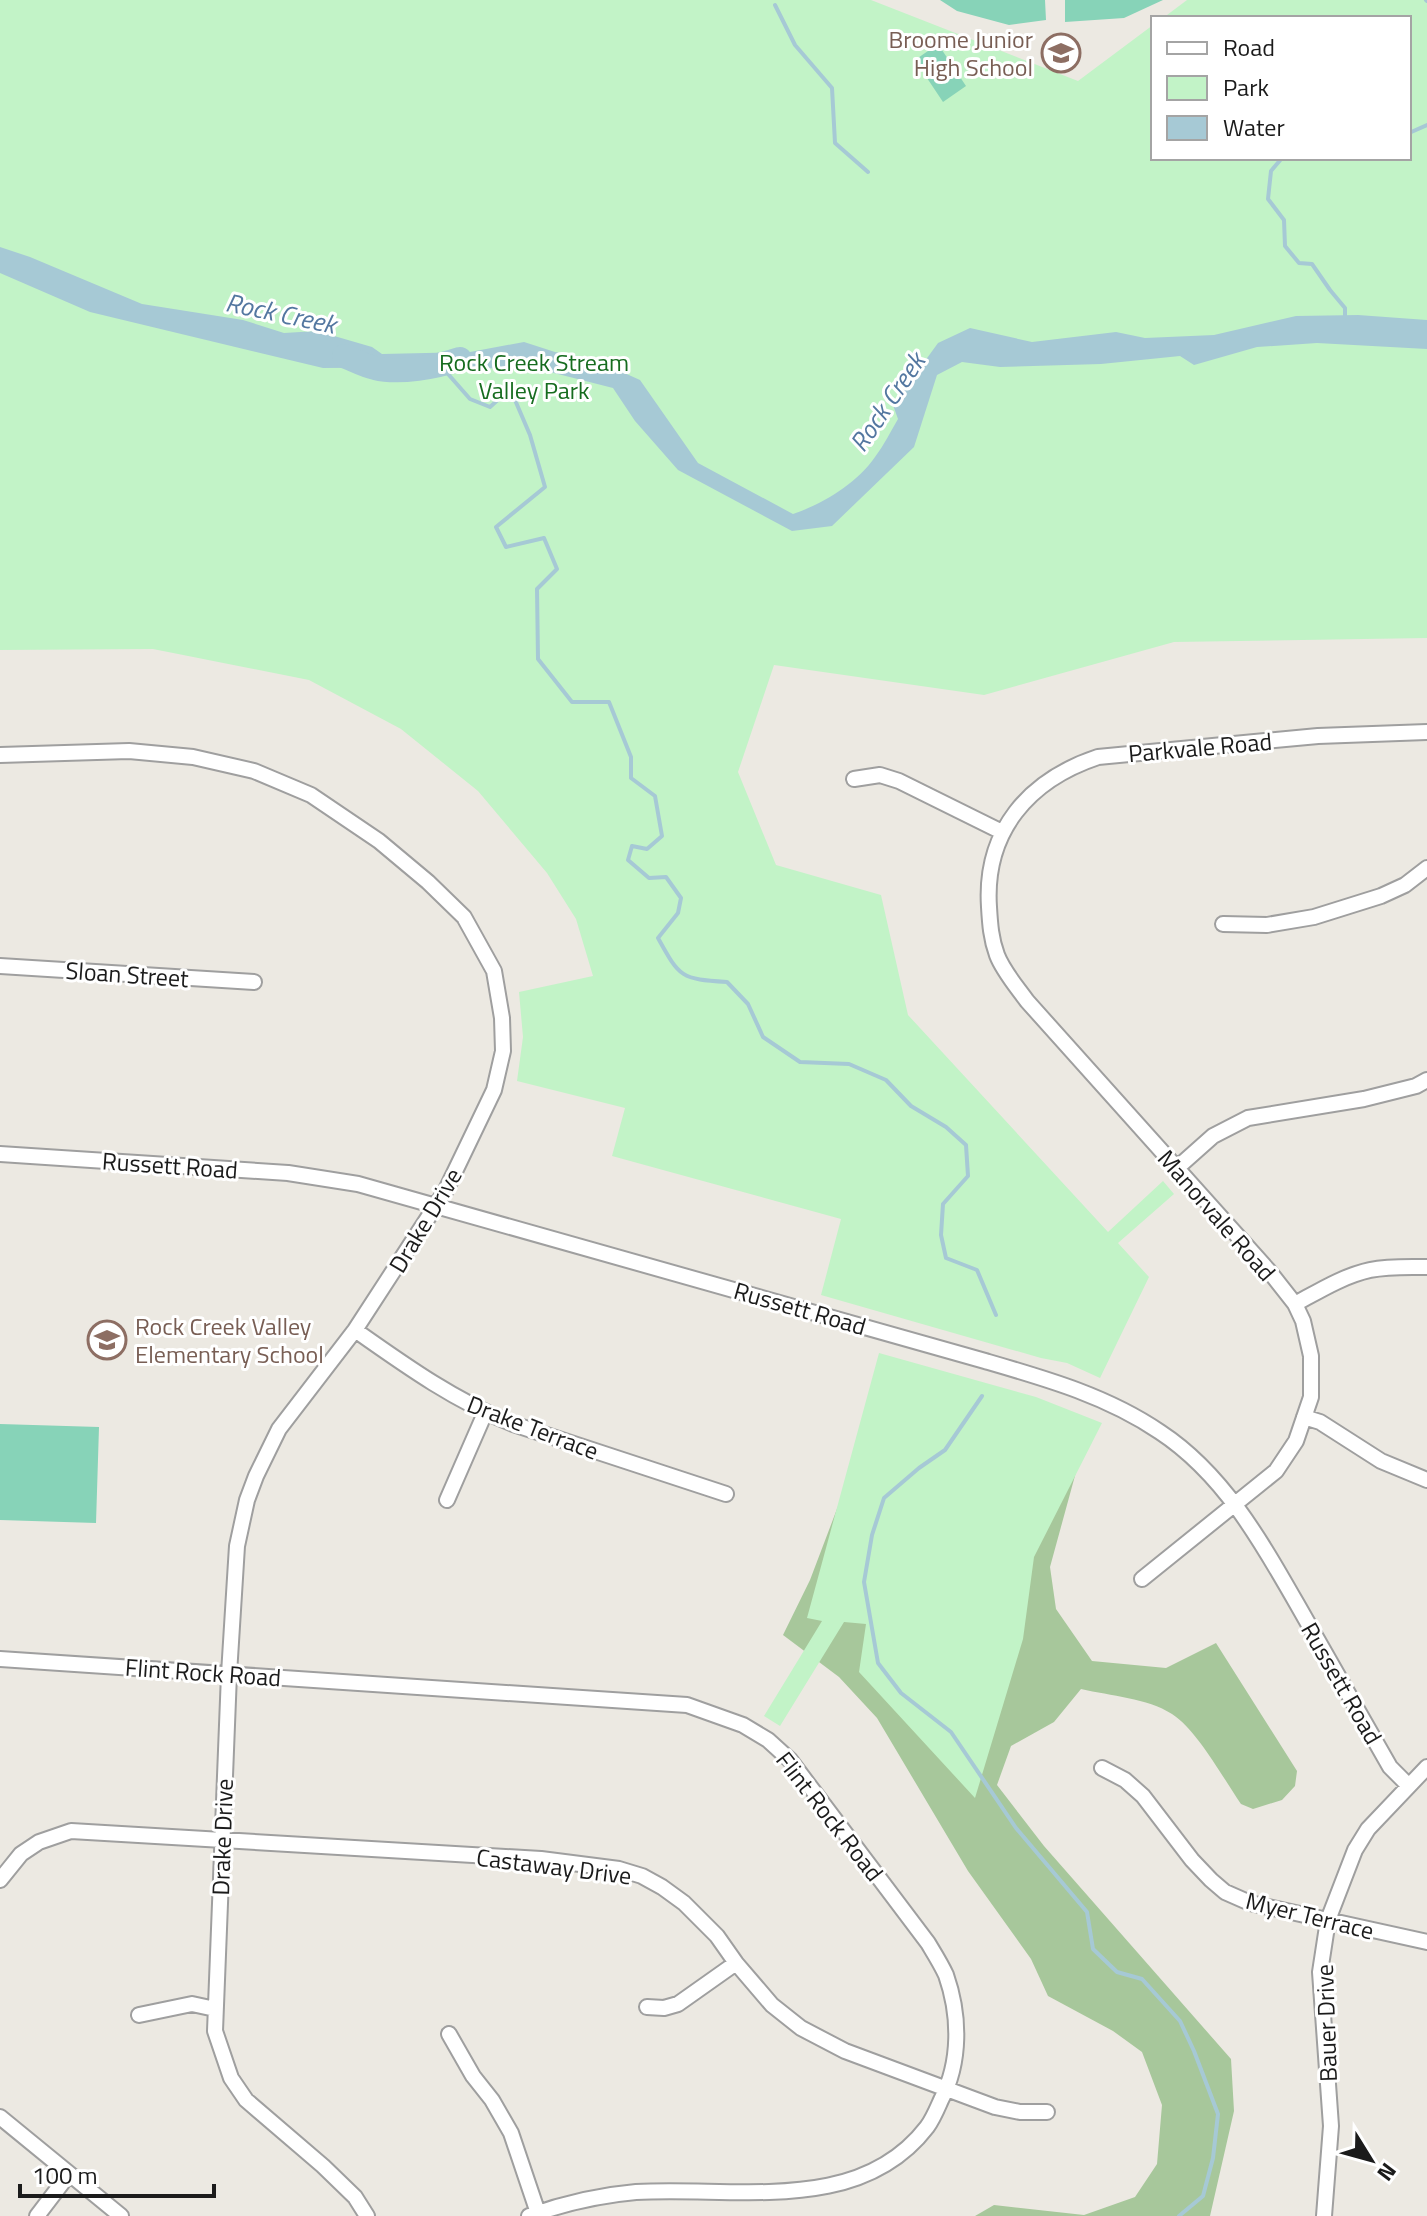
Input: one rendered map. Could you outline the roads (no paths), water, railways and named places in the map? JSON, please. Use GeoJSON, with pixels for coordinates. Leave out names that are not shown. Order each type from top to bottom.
{"type":"FeatureCollection","features":[{"type":"Feature","properties":{"kind":"street","name":"Parkvale Road"},"geometry":{"type":"LineString","coordinates":[[1002,832],[1025,801],[1046,781],[1072,766],[1098,757],[1318,736],[1427,732]]}},
{"type":"Feature","properties":{"kind":"street","name":"Drake Drive"},"geometry":{"type":"LineString","coordinates":[[0,755],[129,751],[193,757],[254,771],[311,795],[332,807],[428,882],[464,917],[494,971],[502,1018],[503,1051],[494,1090],[470,1144],[437,1206],[355,1330],[279,1429],[247,1500],[237,1546],[215,2031],[231,2078],[246,2100],[323,2166],[355,2197],[367,2216]]}},
{"type":"Feature","properties":{"kind":"street"},"geometry":{"type":"LineString","coordinates":[[854,779],[880,775],[899,781],[1002,832]]}},
{"type":"Feature","properties":{"kind":"street","name":"Manorvale Road"},"geometry":{"type":"LineString","coordinates":[[1002,832],[990,864],[988,891],[990,935],[998,958],[1027,1001],[1295,1304],[1303,1321],[1311,1356],[1311,1397],[1296,1441],[1276,1471],[1142,1579]]}},
{"type":"Feature","properties":{"kind":"street"},"geometry":{"type":"LineString","coordinates":[[1223,924],[1267,925],[1314,917],[1381,896],[1405,885],[1427,868]]}},
{"type":"Feature","properties":{"kind":"street","name":"Sloan Street"},"geometry":{"type":"LineString","coordinates":[[0,966],[254,982]]}},
{"type":"Feature","properties":{"kind":"street"},"geometry":{"type":"LineString","coordinates":[[1177,1168],[1213,1136],[1248,1118],[1364,1099],[1416,1086],[1427,1080]]}},
{"type":"Feature","properties":{"kind":"street","name":"Russett Road"},"geometry":{"type":"LineString","coordinates":[[0,1154],[288,1173],[358,1184],[1059,1383],[1118,1406],[1162,1433],[1202,1466],[1234,1503],[1274,1564],[1390,1767],[1408,1785]]}},
{"type":"Feature","properties":{"kind":"street"},"geometry":{"type":"LineString","coordinates":[[1295,1304],[1333,1283],[1367,1270],[1427,1267]]}},
{"type":"Feature","properties":{"kind":"street","name":"Drake Terrace"},"geometry":{"type":"LineString","coordinates":[[355,1330],[427,1380],[485,1413],[726,1494]]}},
{"type":"Feature","properties":{"kind":"street"},"geometry":{"type":"LineString","coordinates":[[447,1500],[485,1413]]}},
{"type":"Feature","properties":{"kind":"street"},"geometry":{"type":"LineString","coordinates":[[1304,1417],[1320,1422],[1381,1461],[1427,1480]]}},
{"type":"Feature","properties":{"kind":"street","name":"Flint Rock Road"},"geometry":{"type":"LineString","coordinates":[[0,1659],[687,1705],[743,1725],[768,1740],[790,1760],[928,1943],[945,1973],[955,2006],[954,2063],[946,2090],[928,2127],[902,2154],[873,2174],[841,2187],[808,2192],[636,2192],[533,2214]]}},
{"type":"Feature","properties":{"kind":"street","name":"Bauer Drive"},"geometry":{"type":"LineString","coordinates":[[1324,2216],[1331,2126],[1320,1972],[1328,1920],[1355,1850],[1368,1829],[1427,1767]]}},
{"type":"Feature","properties":{"kind":"street","name":"Myer Terrace"},"geometry":{"type":"LineString","coordinates":[[1102,1768],[1125,1780],[1143,1796],[1192,1860],[1225,1892],[1250,1903],[1427,1942]]}},
{"type":"Feature","properties":{"kind":"street","name":"Castaway Drive"},"geometry":{"type":"LineString","coordinates":[[0,1880],[21,1854],[39,1842],[71,1831],[541,1859],[619,1869],[642,1876],[684,1903],[717,1936],[772,2005],[801,2028],[845,2051],[995,2107],[1020,2112],[1047,2112]]}},
{"type":"Feature","properties":{"kind":"street"},"geometry":{"type":"LineString","coordinates":[[647,2007],[664,2008],[678,2004],[736,1963]]}},
{"type":"Feature","properties":{"kind":"street"},"geometry":{"type":"LineString","coordinates":[[139,2015],[192,2004],[215,2009]]}},
{"type":"Feature","properties":{"kind":"street"},"geometry":{"type":"LineString","coordinates":[[449,2034],[511,2133],[533,2214]]}},
{"type":"Feature","properties":{"kind":"street"},"geometry":{"type":"LineString","coordinates":[[0,2117],[121,2216]]}},
{"type":"Feature","properties":{"kind":"street"},"geometry":{"type":"LineString","coordinates":[[37,2216],[69,2174]]}},
{"type":"Feature","properties":{"kind":"water"},"geometry":{"type":"Polygon","coordinates":[[[0,247],[142,304],[243,320],[284,333],[317,331],[372,347],[382,354],[470,352],[524,342],[593,359],[640,380],[698,463],[793,514],[838,492],[868,467],[898,419],[893,405],[938,343],[970,328],[1032,342],[1116,332],[1145,338],[1214,335],[1296,316],[1358,315],[1427,320],[1427,349],[1317,343],[1257,347],[1194,365],[1180,356],[1101,364],[1000,367],[962,362],[937,375],[914,447],[832,526],[792,531],[678,470],[635,421],[613,388],[550,372],[472,367],[323,368],[90,312],[0,273],[0,247]]]}},
{"type":"Feature","properties":{"kind":"waterway"},"geometry":{"type":"LineString","coordinates":[[775,5],[795,45],[832,88],[835,143],[868,172]]}},
{"type":"Feature","properties":{"kind":"waterway"},"geometry":{"type":"LineString","coordinates":[[1411,132],[1427,125]]}},
{"type":"Feature","properties":{"kind":"waterway"},"geometry":{"type":"LineString","coordinates":[[1280,160],[1271,171],[1268,199],[1284,220],[1285,246],[1299,263],[1312,264],[1345,308],[1345,318]]}},
{"type":"Feature","properties":{"kind":"waterway","name":"Rock Creek"},"geometry":{"type":"LineString","coordinates":[[344,356],[385,370],[429,367],[460,359]]}},
{"type":"Feature","properties":{"kind":"waterway"},"geometry":{"type":"LineString","coordinates":[[441,366],[470,399],[490,407],[500,398],[515,400],[530,435],[545,487],[496,527],[506,547],[544,538],[557,569],[537,589],[538,659],[572,702],[609,702],[631,757],[631,778],[655,796],[662,836],[647,849],[632,846],[628,860],[649,878],[666,877],[681,898],[678,913],[658,938],[665,951],[684,974],[727,982],[748,1004],[763,1037],[800,1062],[849,1064],[886,1080],[911,1106],[946,1127],[966,1145],[968,1176],[943,1204],[941,1235],[946,1258],[977,1270],[996,1315]]}},
{"type":"Feature","properties":{"kind":"waterway"},"geometry":{"type":"LineString","coordinates":[[982,1396],[945,1450],[884,1498],[872,1535],[864,1582],[878,1663],[901,1693],[951,1732],[1016,1828],[1087,1912],[1093,1949],[1117,1972],[1142,1979],[1180,2021],[1218,2114],[1213,2158],[1203,2196],[1179,2216]]}},
{"type":"Feature","properties":{"kind":"place","name":"Broome Junior High School"},"geometry":{"type":"Point","coordinates":[1061,53]}},
{"type":"Feature","properties":{"kind":"place","name":"Rock Creek Valley Elementary School"},"geometry":{"type":"Point","coordinates":[107,1340]}},
{"type":"Feature","properties":{"kind":"park label","name":"Rock Creek Stream Valley Park"},"geometry":{"type":"Point","coordinates":[534,376]}}]}
